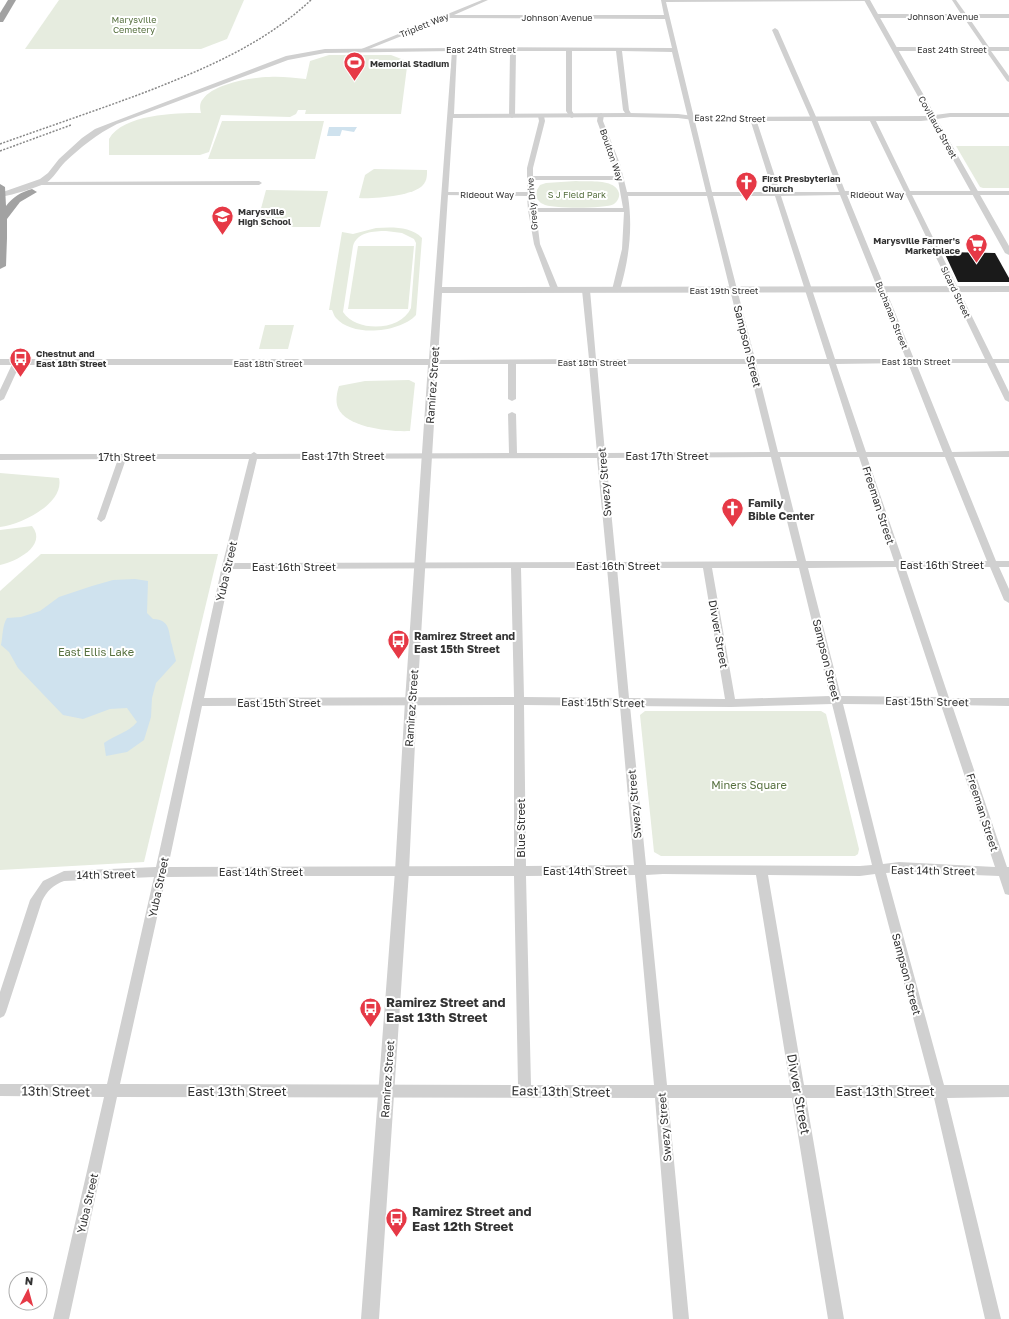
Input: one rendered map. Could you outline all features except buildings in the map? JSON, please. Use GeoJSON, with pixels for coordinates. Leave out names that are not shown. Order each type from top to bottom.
{"type":"FeatureCollection","features":[{"type":"Feature","properties":{"kind":"highway"},"geometry":{"type":"LineString","coordinates":[[0,20],[12,0]]}},
{"type":"Feature","properties":{"kind":"highway"},"geometry":{"type":"LineString","coordinates":[[0,187],[2,218],[0,266]]}},
{"type":"Feature","properties":{"kind":"highway"},"geometry":{"type":"LineString","coordinates":[[2,218],[16,200],[34,188]]}},
{"type":"Feature","properties":{"kind":"street","name":"Triplett Way"},"geometry":{"type":"LineString","coordinates":[[362,50],[486,0]]}},
{"type":"Feature","properties":{"kind":"street"},"geometry":{"type":"LineString","coordinates":[[664,1],[867,0]]}},
{"type":"Feature","properties":{"kind":"street","name":"Covillaud Street"},"geometry":{"type":"LineString","coordinates":[[867,0],[1009,253]]}},
{"type":"Feature","properties":{"kind":"street"},"geometry":{"type":"LineString","coordinates":[[954,0],[1009,80]]}},
{"type":"Feature","properties":{"kind":"street","name":"Sampson Street"},"geometry":{"type":"LineString","coordinates":[[664,1],[690,117],[838,700],[879,869],[939,1092],[993,1319]]}},
{"type":"Feature","properties":{"kind":"street","name":"Johnson Avenue"},"geometry":{"type":"LineString","coordinates":[[446,16],[667,17]]}},
{"type":"Feature","properties":{"kind":"street","name":"Johnson Avenue"},"geometry":{"type":"LineString","coordinates":[[877,16],[1009,16]]}},
{"type":"Feature","properties":{"kind":"street","name":"Buchanan Street"},"geometry":{"type":"LineString","coordinates":[[775,30],[814,119],[881,289],[1009,600]]}},
{"type":"Feature","properties":{"kind":"street","name":"East 24th Street"},"geometry":{"type":"LineString","coordinates":[[68,158],[76,148],[91,135],[115,123],[286,58],[325,51],[455,49],[676,50]]}},
{"type":"Feature","properties":{"kind":"street","name":"Ramirez Street"},"geometry":{"type":"LineString","coordinates":[[370,1319],[402,871],[411,701],[444,194],[455,49]]}},
{"type":"Feature","properties":{"kind":"street"},"geometry":{"type":"LineString","coordinates":[[512,116],[513,49]]}},
{"type":"Feature","properties":{"kind":"street","name":"East 24th Street"},"geometry":{"type":"LineString","coordinates":[[895,49],[1009,49]]}},
{"type":"Feature","properties":{"kind":"street"},"geometry":{"type":"LineString","coordinates":[[569,50],[569,111],[572,116]]}},
{"type":"Feature","properties":{"kind":"street"},"geometry":{"type":"LineString","coordinates":[[619,50],[626,110],[629,115]]}},
{"type":"Feature","properties":{"kind":"street","name":"Boulton Way"},"geometry":{"type":"LineString","coordinates":[[601,115],[600,121],[621,178],[625,194],[627,246],[623,267],[616,290]]}},
{"type":"Feature","properties":{"kind":"street","name":"East 22nd Street"},"geometry":{"type":"LineString","coordinates":[[451,116],[629,115],[690,117],[702,119],[872,119],[932,118],[950,115],[1009,115]]}},
{"type":"Feature","properties":{"kind":"street","name":"Greely Drive"},"geometry":{"type":"LineString","coordinates":[[541,116],[542,121],[530,168],[529,178],[531,210],[540,254],[555,290]]}},
{"type":"Feature","properties":{"kind":"street","name":"Freeman Street"},"geometry":{"type":"LineString","coordinates":[[753,119],[776,194],[898,564],[1006,872],[1009,890]]}},
{"type":"Feature","properties":{"kind":"street","name":"Sicard Street"},"geometry":{"type":"LineString","coordinates":[[872,119],[1009,400]]}},
{"type":"Feature","properties":{"kind":"street"},"geometry":{"type":"LineString","coordinates":[[34,188],[48,178],[62,161],[68,158],[70,161],[65,170],[50,183]]}},
{"type":"Feature","properties":{"kind":"street"},"geometry":{"type":"LineString","coordinates":[[529,178],[621,178]]}},
{"type":"Feature","properties":{"kind":"street"},"geometry":{"type":"LineString","coordinates":[[0,195],[19,195],[50,183],[259,183]]}},
{"type":"Feature","properties":{"kind":"street","name":"Rideout Way"},"geometry":{"type":"LineString","coordinates":[[625,194],[1009,193]]}},
{"type":"Feature","properties":{"kind":"street","name":"Rideout Way"},"geometry":{"type":"LineString","coordinates":[[444,194],[530,194]]}},
{"type":"Feature","properties":{"kind":"street"},"geometry":{"type":"LineString","coordinates":[[531,210],[626,210]]}},
{"type":"Feature","properties":{"kind":"street","name":"East 19th Street"},"geometry":{"type":"LineString","coordinates":[[438,290],[1009,289]]}},
{"type":"Feature","properties":{"kind":"street","name":"Swezy Street"},"geometry":{"type":"LineString","coordinates":[[586,290],[681,1319]]}},
{"type":"Feature","properties":{"kind":"street","name":"East 18th Street"},"geometry":{"type":"LineString","coordinates":[[0,362],[1009,362]]}},
{"type":"Feature","properties":{"kind":"street"},"geometry":{"type":"LineString","coordinates":[[0,399],[17,362]]}},
{"type":"Feature","properties":{"kind":"street"},"geometry":{"type":"LineString","coordinates":[[512,362],[512,399]]}},
{"type":"Feature","properties":{"kind":"street"},"geometry":{"type":"LineString","coordinates":[[512,414],[512,455]]}},
{"type":"Feature","properties":{"kind":"street","name":"East 17th Street"},"geometry":{"type":"LineString","coordinates":[[254,455],[1009,454]]}},
{"type":"Feature","properties":{"kind":"street","name":"17th Street"},"geometry":{"type":"LineString","coordinates":[[0,457],[254,455]]}},
{"type":"Feature","properties":{"kind":"street","name":"Yuba Street"},"geometry":{"type":"LineString","coordinates":[[61,1319],[161,872],[227,566],[254,455]]}},
{"type":"Feature","properties":{"kind":"street"},"geometry":{"type":"LineString","coordinates":[[101,519],[123,456]]}},
{"type":"Feature","properties":{"kind":"street","name":"East 16th Street"},"geometry":{"type":"LineString","coordinates":[[227,566],[1009,564]]}},
{"type":"Feature","properties":{"kind":"street","name":"Blue Street"},"geometry":{"type":"LineString","coordinates":[[516,565],[519,701],[520,871],[525,1091]]}},
{"type":"Feature","properties":{"kind":"street","name":"Divver Street"},"geometry":{"type":"LineString","coordinates":[[707,565],[732,703]]}},
{"type":"Feature","properties":{"kind":"street","name":"East 15th Street"},"geometry":{"type":"LineString","coordinates":[[197,702],[519,701],[732,703],[838,700],[1009,702]]}},
{"type":"Feature","properties":{"kind":"street","name":"East 14th Street"},"geometry":{"type":"LineString","coordinates":[[161,872],[640,870],[860,871],[899,867],[1006,872]]}},
{"type":"Feature","properties":{"kind":"street","name":"Divver Street"},"geometry":{"type":"LineString","coordinates":[[761,870],[836,1319]]}},
{"type":"Feature","properties":{"kind":"street","name":"14th Street"},"geometry":{"type":"LineString","coordinates":[[0,1012],[36,900],[42,888],[51,880],[64,876],[161,872]]}},
{"type":"Feature","properties":{"kind":"street","name":"13th Street"},"geometry":{"type":"LineString","coordinates":[[0,1090],[112,1091]]}},
{"type":"Feature","properties":{"kind":"street","name":"East 13th Street"},"geometry":{"type":"LineString","coordinates":[[112,1091],[1009,1091]]}},
{"type":"Feature","properties":{"kind":"green space","name":"Marysville Cemetery"},"geometry":{"type":"Polygon","coordinates":[[[59,0],[244,0],[227,39],[201,49],[25,49],[59,0]]]}},
{"type":"Feature","properties":{"kind":"green space"},"geometry":{"type":"Polygon","coordinates":[[[329,55],[391,55],[404,60],[403,67],[407,67],[401,114],[305,114],[306,110],[298,110],[296,114],[290,117],[221,115],[209,152],[200,155],[109,155],[109,139],[116,131],[126,124],[150,117],[201,113],[201,102],[208,94],[215,89],[233,82],[262,77],[306,79],[310,61],[329,55]]]}},
{"type":"Feature","properties":{"kind":"green space"},"geometry":{"type":"Polygon","coordinates":[[[222,121],[324,121],[315,159],[208,159],[222,121]]]}},
{"type":"Feature","properties":{"kind":"green space"},"geometry":{"type":"Polygon","coordinates":[[[956,146],[1009,146],[1009,188],[980,187],[956,146]]]}},
{"type":"Feature","properties":{"kind":"green space"},"geometry":{"type":"Polygon","coordinates":[[[374,169],[427,170],[427,176],[423,185],[411,192],[383,197],[359,198],[365,175],[374,169]]]}},
{"type":"Feature","properties":{"kind":"green space","name":"S J Field Park"},"geometry":{"type":"Polygon","coordinates":[[[576,181],[607,183],[616,188],[619,193],[619,198],[614,204],[609,206],[578,208],[548,206],[541,203],[536,197],[537,190],[540,185],[546,183],[576,181]]]}},
{"type":"Feature","properties":{"kind":"green space"},"geometry":{"type":"Polygon","coordinates":[[[266,190],[328,191],[320,227],[256,227],[266,190]]]}},
{"type":"Feature","properties":{"kind":"green space"},"geometry":{"type":"Polygon","coordinates":[[[376,228],[400,228],[412,231],[422,238],[416,315],[409,321],[389,329],[365,330],[344,324],[335,317],[332,310],[329,310],[342,232],[353,234],[376,228]],[[376,231],[366,233],[355,241],[343,312],[350,319],[368,326],[389,325],[406,316],[411,308],[416,243],[414,239],[402,233],[376,231]]]}},
{"type":"Feature","properties":{"kind":"green space"},"geometry":{"type":"Polygon","coordinates":[[[358,246],[414,246],[408,309],[348,309],[358,246]]]}},
{"type":"Feature","properties":{"kind":"green space"},"geometry":{"type":"Polygon","coordinates":[[[265,325],[294,325],[288,349],[259,349],[265,325]]]}},
{"type":"Feature","properties":{"kind":"green space"},"geometry":{"type":"Polygon","coordinates":[[[409,380],[415,383],[410,431],[392,431],[360,424],[343,415],[338,408],[336,400],[339,386],[365,381],[409,380]]]}},
{"type":"Feature","properties":{"kind":"green space"},"geometry":{"type":"Polygon","coordinates":[[[0,473],[59,478],[59,487],[49,504],[40,511],[19,522],[0,527],[0,473]]]}},
{"type":"Feature","properties":{"kind":"green space"},"geometry":{"type":"Polygon","coordinates":[[[32,526],[36,533],[36,540],[33,546],[21,557],[0,565],[0,530],[32,526]]]}},
{"type":"Feature","properties":{"kind":"green space","name":"East Ellis Lake"},"geometry":{"type":"Polygon","coordinates":[[[41,554],[218,554],[144,862],[0,870],[0,591],[41,554]]]}},
{"type":"Feature","properties":{"kind":"green space","name":"Miners Square"},"geometry":{"type":"Polygon","coordinates":[[[645,711],[821,711],[826,714],[859,849],[858,854],[855,856],[661,856],[654,852],[640,715],[645,711]]]}},
{"type":"Feature","properties":{"kind":"water"},"geometry":{"type":"Polygon","coordinates":[[[329,127],[357,127],[354,132],[342,130],[340,136],[327,136],[329,127]]]}},
{"type":"Feature","properties":{"kind":"water"},"geometry":{"type":"Polygon","coordinates":[[[135,579],[148,581],[147,613],[153,619],[163,622],[168,627],[176,661],[156,683],[152,698],[151,717],[144,740],[127,752],[106,756],[104,743],[130,728],[137,722],[127,708],[110,709],[83,719],[63,715],[18,668],[9,652],[1,645],[3,628],[7,618],[21,617],[40,611],[59,597],[113,580],[135,579]]]}},
{"type":"Feature","properties":{"kind":"railway"},"geometry":{"type":"LineString","coordinates":[[0,144],[151,90],[215,63],[275,29],[311,0]]}},
{"type":"Feature","properties":{"kind":"railway"},"geometry":{"type":"LineString","coordinates":[[0,151],[71,125]]}},
{"type":"Feature","properties":{"kind":"place","name":"Memorial Stadium"},"geometry":{"type":"Point","coordinates":[355,82]}},
{"type":"Feature","properties":{"kind":"place","name":"First Presbyterian Church"},"geometry":{"type":"Point","coordinates":[747,202]}},
{"type":"Feature","properties":{"kind":"place","name":"Marysville High School"},"geometry":{"type":"Point","coordinates":[222,236]}},
{"type":"Feature","properties":{"kind":"place","name":"Marysville Farmer's Marketplace"},"geometry":{"type":"Point","coordinates":[976,264]}},
{"type":"Feature","properties":{"kind":"place","name":"Chestnut and East 18th Street"},"geometry":{"type":"Point","coordinates":[21,378]}},
{"type":"Feature","properties":{"kind":"place","name":"Family Bible Center"},"geometry":{"type":"Point","coordinates":[733,528]}},
{"type":"Feature","properties":{"kind":"place","name":"Ramirez Street and East 15th Street"},"geometry":{"type":"Point","coordinates":[399,660]}},
{"type":"Feature","properties":{"kind":"place","name":"Ramirez Street and East 13th Street"},"geometry":{"type":"Point","coordinates":[370,1028]}},
{"type":"Feature","properties":{"kind":"place","name":"Ramirez Street and East 12th Street"},"geometry":{"type":"Point","coordinates":[397,1238]}}]}
